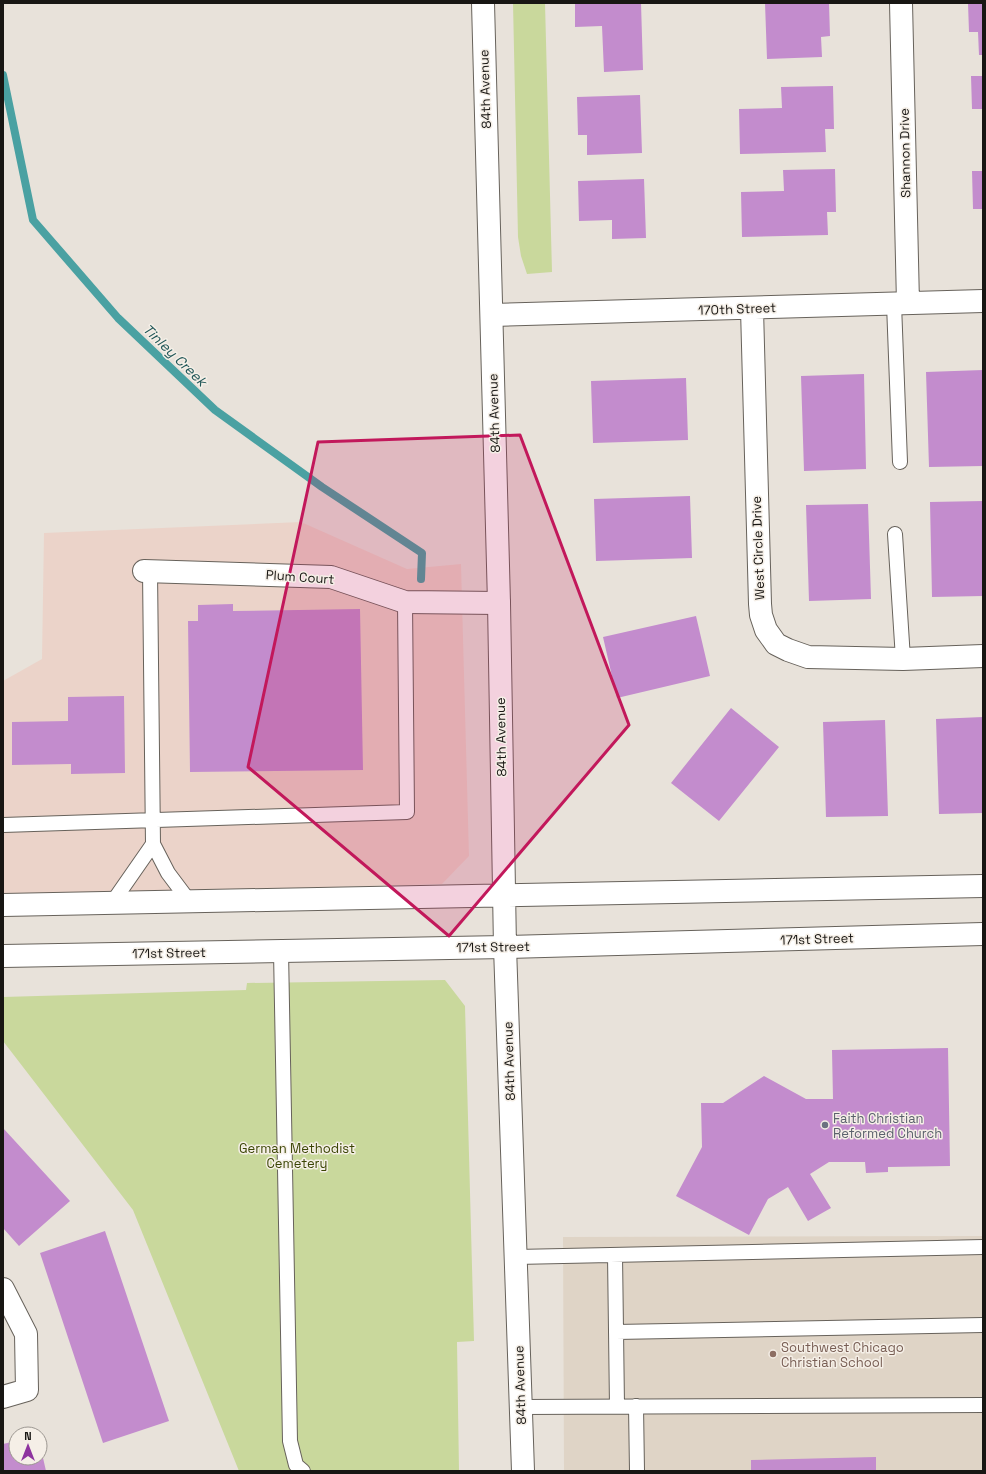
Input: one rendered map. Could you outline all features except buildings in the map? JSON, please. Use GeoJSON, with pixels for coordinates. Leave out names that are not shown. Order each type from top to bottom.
{"type":"FeatureCollection","features":[{"type":"Feature","properties":{"kind":"street","name":"84th Avenue"},"geometry":{"type":"LineString","coordinates":[[483,3],[499,603],[503,896],[523,1471]]}},
{"type":"Feature","properties":{"kind":"street","name":"Shannon Drive"},"geometry":{"type":"LineString","coordinates":[[901,3],[901,303]]}},
{"type":"Feature","properties":{"kind":"street","name":"170th Street"},"geometry":{"type":"LineString","coordinates":[[492,315],[752,309],[983,301]]}},
{"type":"Feature","properties":{"kind":"street","name":"West Circle Drive"},"geometry":{"type":"LineString","coordinates":[[752,309],[760,604],[761,615],[766,630],[776,644],[808,657],[907,658],[983,656]]}},
{"type":"Feature","properties":{"kind":"street","name":"Plum Court"},"geometry":{"type":"LineString","coordinates":[[147,571],[331,577],[405,602],[499,603]]}},
{"type":"Feature","properties":{"kind":"street"},"geometry":{"type":"LineString","coordinates":[[3,905],[983,886]]}},
{"type":"Feature","properties":{"kind":"street","name":"171st Street"},"geometry":{"type":"LineString","coordinates":[[3,956],[505,948],[983,934]]}},
{"type":"Feature","properties":{"kind":"street"},"geometry":{"type":"LineString","coordinates":[[3,1289],[26,1334],[27,1390],[3,1397]]}},
{"type":"Feature","properties":{"kind":"lane"},"geometry":{"type":"LineString","coordinates":[[900,462],[901,303]]}},
{"type":"Feature","properties":{"kind":"lane"},"geometry":{"type":"LineString","coordinates":[[895,534],[907,658]]}},
{"type":"Feature","properties":{"kind":"lane"},"geometry":{"type":"LineString","coordinates":[[147,571],[153,844],[168,873],[189,901]]}},
{"type":"Feature","properties":{"kind":"lane"},"geometry":{"type":"LineString","coordinates":[[3,825],[407,812],[405,602]]}},
{"type":"Feature","properties":{"kind":"lane"},"geometry":{"type":"LineString","coordinates":[[112,903],[153,844]]}},
{"type":"Feature","properties":{"kind":"lane"},"geometry":{"type":"LineString","coordinates":[[281,951],[290,1441],[296,1465],[303,1471]]}},
{"type":"Feature","properties":{"kind":"lane"},"geometry":{"type":"LineString","coordinates":[[516,1257],[983,1247]]}},
{"type":"Feature","properties":{"kind":"lane"},"geometry":{"type":"LineString","coordinates":[[615,1255],[617,1406]]}},
{"type":"Feature","properties":{"kind":"lane"},"geometry":{"type":"LineString","coordinates":[[616,1332],[983,1325]]}},
{"type":"Feature","properties":{"kind":"lane"},"geometry":{"type":"LineString","coordinates":[[521,1407],[983,1405]]}},
{"type":"Feature","properties":{"kind":"lane"},"geometry":{"type":"LineString","coordinates":[[636,1406],[638,1471]]}},
{"type":"Feature","properties":{"kind":"highlighted area"},"geometry":{"type":"Polygon","coordinates":[[[520,435],[629,725],[449,936],[248,767],[318,442],[520,435]]]}},
{"type":"Feature","properties":{"kind":"shaded area"},"geometry":{"type":"Polygon","coordinates":[[[301,522],[407,569],[461,564],[469,856],[442,884],[3,896],[3,681],[42,659],[44,533],[301,522]]]}},
{"type":"Feature","properties":{"kind":"shaded area","name":"Southwest Chicago Christian School"},"geometry":{"type":"Polygon","coordinates":[[[983,1236],[983,1471],[564,1471],[563,1237],[983,1236]]]}},
{"type":"Feature","properties":{"kind":"green space"},"geometry":{"type":"Polygon","coordinates":[[[513,3],[545,3],[552,272],[527,274],[521,256],[518,237],[513,3]]]}},
{"type":"Feature","properties":{"kind":"green space","name":"German Methodist Cemetery"},"geometry":{"type":"Polygon","coordinates":[[[445,980],[465,1006],[474,1341],[457,1342],[459,1471],[239,1471],[133,1210],[3,1041],[3,997],[246,990],[247,983],[445,980]]]}},
{"type":"Feature","properties":{"kind":"waterway","name":"Tinley Creek"},"geometry":{"type":"LineString","coordinates":[[3,75],[33,220],[118,318],[215,410],[322,487],[422,553],[421,579]]}},
{"type":"Feature","properties":{"kind":"place","name":"Faith Christian Reformed Church"},"geometry":{"type":"Point","coordinates":[825,1125]}},
{"type":"Feature","properties":{"kind":"place","name":"Southwest Chicago Christian School"},"geometry":{"type":"Point","coordinates":[773,1354]}}]}
